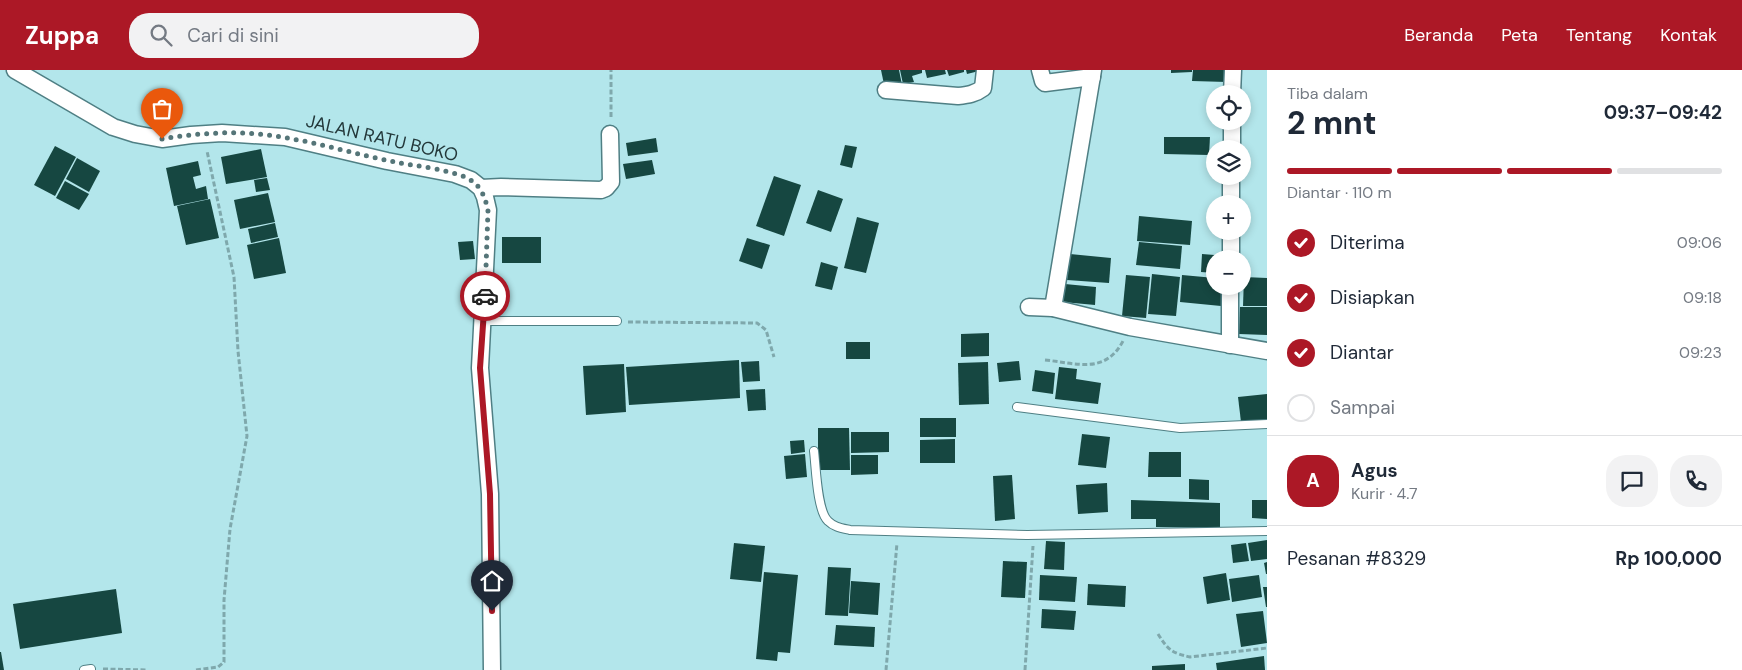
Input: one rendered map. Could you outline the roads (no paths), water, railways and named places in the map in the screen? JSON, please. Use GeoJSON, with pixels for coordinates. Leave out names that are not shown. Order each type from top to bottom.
{"type":"FeatureCollection","features":[{"type":"Feature","properties":{"kind":"street","name":"JALAN RATU BOKO"},"geometry":{"type":"LineString","coordinates":[[15,70],[113,127],[135,134],[162,139],[203,134],[246,133],[285,137],[387,161],[455,174],[472,180],[480,188]]}},
{"type":"Feature","properties":{"kind":"street"},"geometry":{"type":"LineString","coordinates":[[886,90],[958,96],[967,95],[976,93],[983,88],[985,70]]}},
{"type":"Feature","properties":{"kind":"street"},"geometry":{"type":"LineString","coordinates":[[1040,70],[1045,83],[1093,73],[1054,308]]}},
{"type":"Feature","properties":{"kind":"street"},"geometry":{"type":"LineString","coordinates":[[1232,85],[1233,70]]}},
{"type":"Feature","properties":{"kind":"street"},"geometry":{"type":"LineString","coordinates":[[492,670],[490,494],[480,368],[488,210],[485,197],[480,188],[601,190],[606,188],[611,182],[610,134]]}},
{"type":"Feature","properties":{"kind":"street"},"geometry":{"type":"LineString","coordinates":[[1230,295],[1230,345]]}},
{"type":"Feature","properties":{"kind":"street"},"geometry":{"type":"LineString","coordinates":[[1029,307],[1054,308],[1130,327],[1267,351]]}},
{"type":"Feature","properties":{"kind":"lane"},"geometry":{"type":"LineString","coordinates":[[483,321],[618,322]]}},
{"type":"Feature","properties":{"kind":"lane"},"geometry":{"type":"LineString","coordinates":[[1017,407],[1180,428],[1267,424]]}},
{"type":"Feature","properties":{"kind":"lane"},"geometry":{"type":"LineString","coordinates":[[814,451],[821,509],[826,520],[835,526],[850,530],[1034,535],[1267,531]]}}]}
